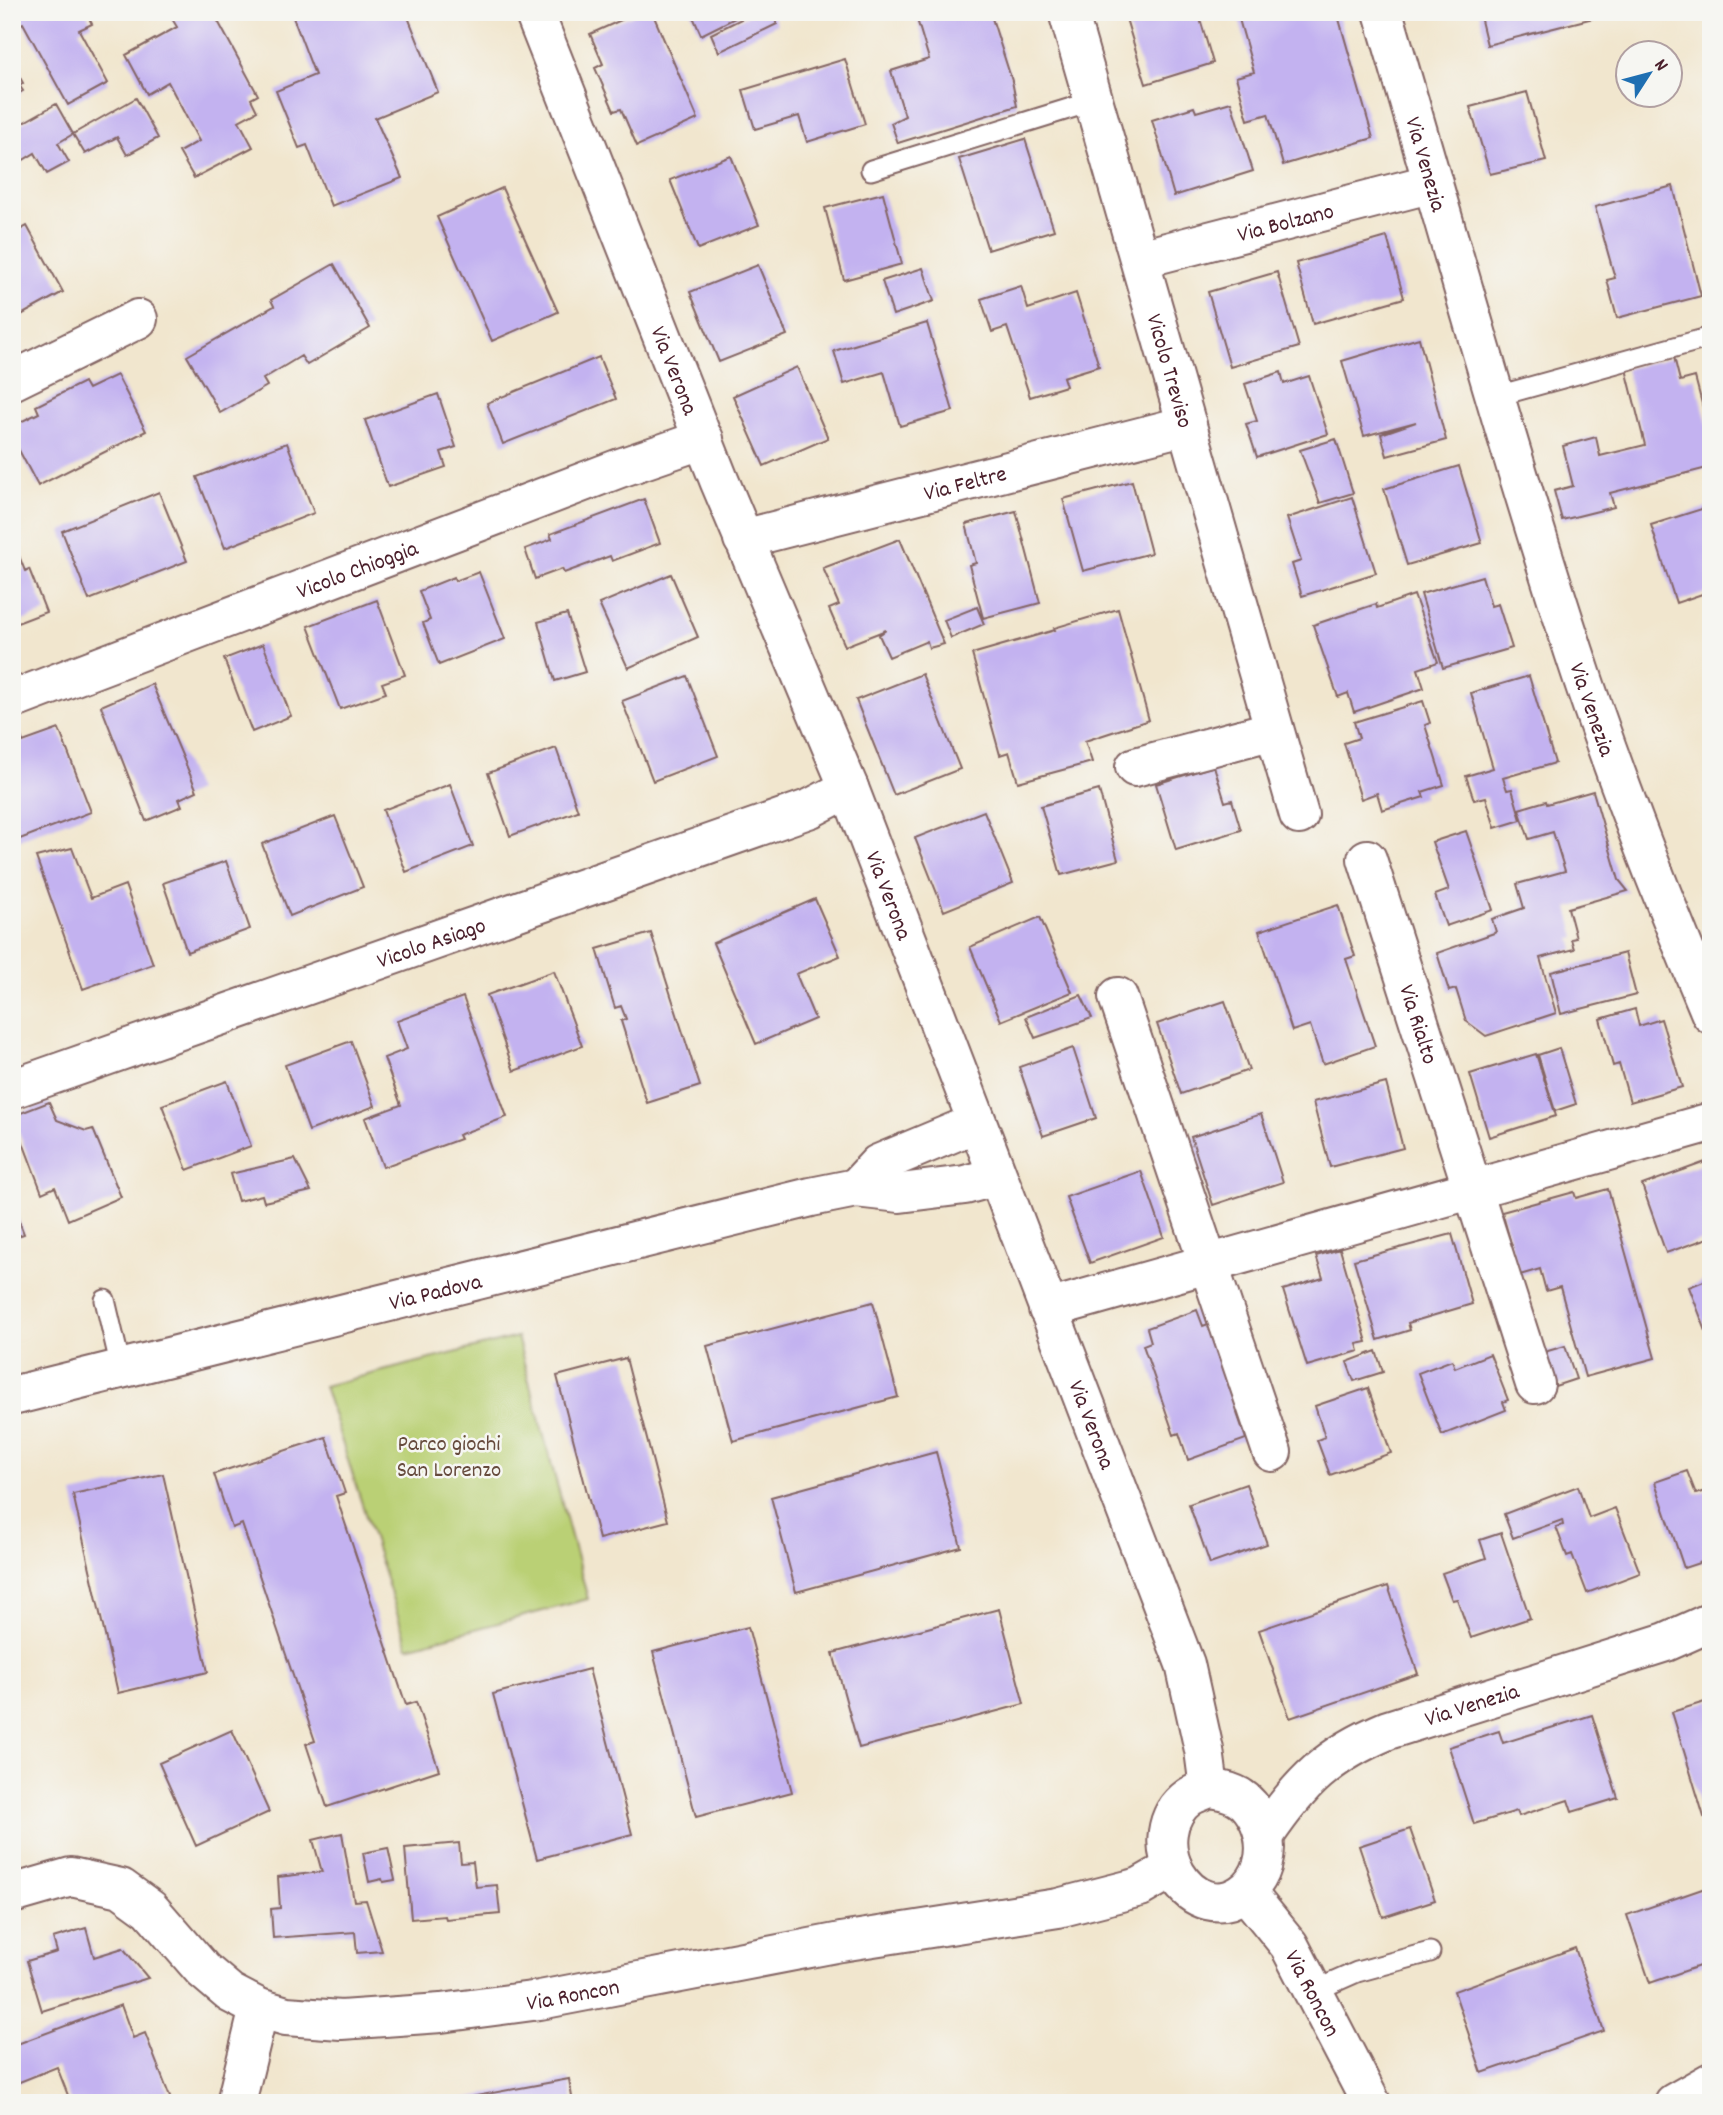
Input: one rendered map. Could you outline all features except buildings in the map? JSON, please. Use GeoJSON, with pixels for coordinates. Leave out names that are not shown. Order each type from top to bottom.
{"type":"FeatureCollection","features":[{"type":"Feature","properties":{"kind":"street","name":"Via Verona"},"geometry":{"type":"LineString","coordinates":[[534,12],[743,539],[849,788],[1185,1664],[1204,1750],[1209,1788]]}},
{"type":"Feature","properties":{"kind":"street","name":"Vicolo Treviso"},"geometry":{"type":"LineString","coordinates":[[1068,12],[1299,815]]}},
{"type":"Feature","properties":{"kind":"street","name":"Via Venezia"},"geometry":{"type":"LineString","coordinates":[[1383,12],[1494,397],[1574,653],[1634,823],[1711,1014]]}},
{"type":"Feature","properties":{"kind":"street","name":"Via Bolzano"},"geometry":{"type":"LineString","coordinates":[[1140,260],[1433,183]]}},
{"type":"Feature","properties":{"kind":"street"},"geometry":{"type":"LineString","coordinates":[[12,381],[138,319]]}},
{"type":"Feature","properties":{"kind":"street","name":"Via Feltre"},"geometry":{"type":"LineString","coordinates":[[743,539],[1187,425]]}},
{"type":"Feature","properties":{"kind":"street","name":"Vicolo Chioggia"},"geometry":{"type":"LineString","coordinates":[[12,700],[620,468],[704,439]]}},
{"type":"Feature","properties":{"kind":"street"},"geometry":{"type":"LineString","coordinates":[[1135,767],[1275,730]]}},
{"type":"Feature","properties":{"kind":"street","name":"Vicolo Asiago"},"geometry":{"type":"LineString","coordinates":[[12,1089],[811,808],[849,788]]}},
{"type":"Feature","properties":{"kind":"street","name":"Via Rialto"},"geometry":{"type":"LineString","coordinates":[[1367,859],[1535,1384]]}},
{"type":"Feature","properties":{"kind":"street"},"geometry":{"type":"LineString","coordinates":[[1118,998],[1272,1452]]}},
{"type":"Feature","properties":{"kind":"street"},"geometry":{"type":"LineString","coordinates":[[1048,1309],[1711,1122]]}},
{"type":"Feature","properties":{"kind":"street"},"geometry":{"type":"LineString","coordinates":[[856,1188],[878,1164],[976,1123]]}},
{"type":"Feature","properties":{"kind":"street","name":"Via Padova"},"geometry":{"type":"LineString","coordinates":[[12,1396],[798,1200],[856,1188],[900,1193],[965,1185],[996,1176]]}},
{"type":"Feature","properties":{"kind":"street","name":"Via Venezia"},"geometry":{"type":"LineString","coordinates":[[1265,1835],[1289,1800],[1312,1776],[1355,1744],[1388,1730],[1666,1642],[1711,1622]]}},
{"type":"Feature","properties":{"kind":"street"},"geometry":{"type":"LineString","coordinates":[[1209,1788],[1229,1790],[1242,1798],[1254,1810],[1265,1835],[1265,1854],[1260,1873],[1246,1892],[1232,1899],[1216,1902],[1197,1897],[1184,1887],[1173,1868],[1166,1841],[1170,1823],[1178,1809],[1189,1797],[1209,1788]]}},
{"type":"Feature","properties":{"kind":"street","name":"Via Roncon"},"geometry":{"type":"LineString","coordinates":[[12,1894],[71,1877],[121,1888],[150,1909],[203,1970],[230,1993],[259,2008],[286,2016],[341,2020],[441,2013],[540,2000],[842,1942],[1058,1908],[1140,1887],[1173,1868]]}},
{"type":"Feature","properties":{"kind":"street","name":"Via Roncon"},"geometry":{"type":"LineString","coordinates":[[1246,1892],[1289,1945],[1371,2103]]}},
{"type":"Feature","properties":{"kind":"street"},"geometry":{"type":"LineString","coordinates":[[236,2103],[259,2008]]}},
{"type":"Feature","properties":{"kind":"street"},"geometry":{"type":"LineString","coordinates":[[1674,2103],[1711,2082]]}},
{"type":"Feature","properties":{"kind":"lane"},"geometry":{"type":"LineString","coordinates":[[871,170],[1094,101]]}},
{"type":"Feature","properties":{"kind":"lane"},"geometry":{"type":"LineString","coordinates":[[1494,397],[1711,337]]}},
{"type":"Feature","properties":{"kind":"lane"},"geometry":{"type":"LineString","coordinates":[[105,1300],[121,1368]]}},
{"type":"Feature","properties":{"kind":"lane"},"geometry":{"type":"LineString","coordinates":[[1314,1991],[1357,1972],[1430,1952]]}},
{"type":"Feature","properties":{"kind":"green space","name":"Parco giochi San Lorenzo"},"geometry":{"type":"Polygon","coordinates":[[[517,1337],[588,1599],[408,1647],[324,1386],[517,1337]]]}}]}
